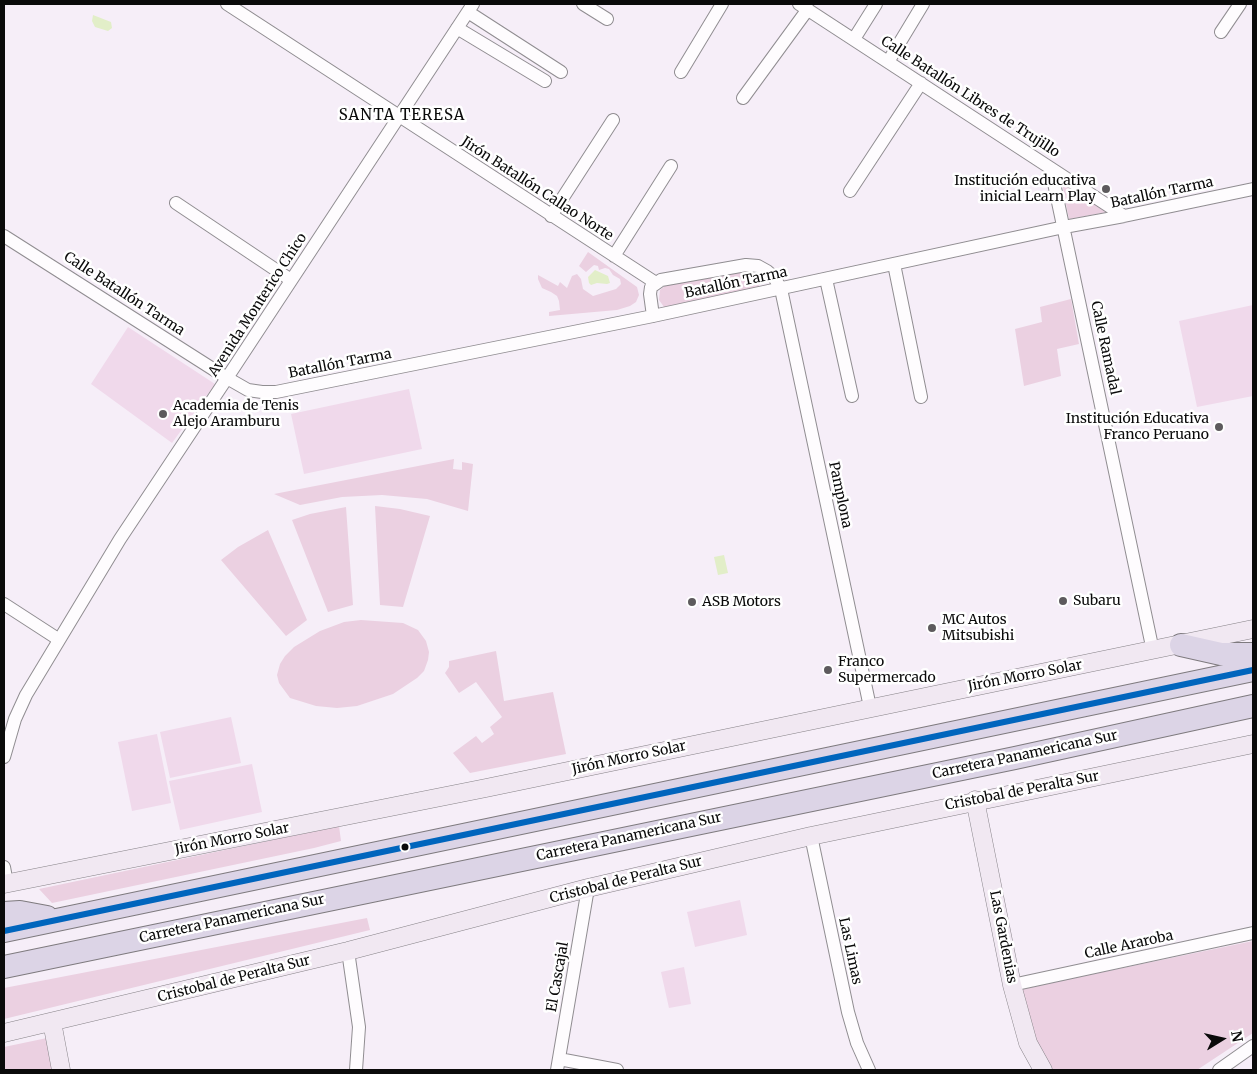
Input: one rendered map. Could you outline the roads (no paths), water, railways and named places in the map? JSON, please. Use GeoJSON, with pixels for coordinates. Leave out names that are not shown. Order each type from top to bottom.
{"type":"FeatureCollection","features":[{"type":"Feature","properties":{"kind":"highway"},"geometry":{"type":"LineString","coordinates":[[1181,645],[1221,654],[1253,654]]}},
{"type":"Feature","properties":{"kind":"highway"},"geometry":{"type":"LineString","coordinates":[[4,931],[1253,670]]}},
{"type":"Feature","properties":{"kind":"highway","name":"Carretera Panamericana Sur"},"geometry":{"type":"LineString","coordinates":[[4,967],[1024,756],[1253,706]]}},
{"type":"Feature","properties":{"kind":"highway"},"geometry":{"type":"LineString","coordinates":[[4,914],[20,912],[58,920]]}},
{"type":"Feature","properties":{"kind":"street","name":"Jirón Batallón Callao Norte"},"geometry":{"type":"LineString","coordinates":[[227,4],[398,117],[656,283]]}},
{"type":"Feature","properties":{"kind":"street"},"geometry":{"type":"LineString","coordinates":[[583,4],[607,19]]}},
{"type":"Feature","properties":{"kind":"street"},"geometry":{"type":"LineString","coordinates":[[681,72],[722,4]]}},
{"type":"Feature","properties":{"kind":"street"},"geometry":{"type":"LineString","coordinates":[[854,39],[876,4]]}},
{"type":"Feature","properties":{"kind":"street"},"geometry":{"type":"LineString","coordinates":[[888,62],[924,4]]}},
{"type":"Feature","properties":{"kind":"street"},"geometry":{"type":"LineString","coordinates":[[1221,32],[1240,4]]}},
{"type":"Feature","properties":{"kind":"street"},"geometry":{"type":"LineString","coordinates":[[743,98],[804,7]]}},
{"type":"Feature","properties":{"kind":"street","name":"Calle Batallón Libres de Trujillo"},"geometry":{"type":"LineString","coordinates":[[804,7],[1124,216]]}},
{"type":"Feature","properties":{"kind":"street","name":"Avenida Monterico Chico"},"geometry":{"type":"LineString","coordinates":[[4,757],[9,717],[26,695],[120,539],[471,8]]}},
{"type":"Feature","properties":{"kind":"street"},"geometry":{"type":"LineString","coordinates":[[471,8],[560,72]]}},
{"type":"Feature","properties":{"kind":"street"},"geometry":{"type":"LineString","coordinates":[[457,28],[545,81]]}},
{"type":"Feature","properties":{"kind":"street"},"geometry":{"type":"LineString","coordinates":[[850,191],[921,84]]}},
{"type":"Feature","properties":{"kind":"street"},"geometry":{"type":"LineString","coordinates":[[551,216],[613,120]]}},
{"type":"Feature","properties":{"kind":"street"},"geometry":{"type":"LineString","coordinates":[[614,256],[671,166]]}},
{"type":"Feature","properties":{"kind":"street","name":"Calle Ramadal"},"geometry":{"type":"LineString","coordinates":[[1051,169],[1152,651]]}},
{"type":"Feature","properties":{"kind":"street","name":"Batallón Tarma"},"geometry":{"type":"LineString","coordinates":[[228,378],[248,390],[276,392],[653,316],[1064,227],[1253,189]]}},
{"type":"Feature","properties":{"kind":"street"},"geometry":{"type":"LineString","coordinates":[[176,203],[292,280]]}},
{"type":"Feature","properties":{"kind":"street","name":"Calle Batallón Tarma"},"geometry":{"type":"LineString","coordinates":[[4,236],[228,378]]}},
{"type":"Feature","properties":{"kind":"street"},"geometry":{"type":"LineString","coordinates":[[653,316],[651,287],[661,280],[746,264],[758,266],[767,271],[774,277],[781,289]]}},
{"type":"Feature","properties":{"kind":"street"},"geometry":{"type":"LineString","coordinates":[[894,264],[921,397]]}},
{"type":"Feature","properties":{"kind":"street"},"geometry":{"type":"LineString","coordinates":[[826,279],[852,396]]}},
{"type":"Feature","properties":{"kind":"street","name":"Pamplona"},"geometry":{"type":"LineString","coordinates":[[781,289],[870,707]]}},
{"type":"Feature","properties":{"kind":"street"},"geometry":{"type":"LineString","coordinates":[[4,604],[58,639]]}},
{"type":"Feature","properties":{"kind":"street","name":"Jirón Morro Solar"},"geometry":{"type":"LineString","coordinates":[[5,878],[466,792],[1253,629]]}},
{"type":"Feature","properties":{"kind":"street","name":"Cristobal de Peralta Sur"},"geometry":{"type":"LineString","coordinates":[[4,1033],[348,951],[588,888],[811,836],[975,800],[1253,744]]}},
{"type":"Feature","properties":{"kind":"street","name":"Las Gardenias"},"geometry":{"type":"LineString","coordinates":[[975,800],[1012,985],[1028,1043],[1042,1070]]}},
{"type":"Feature","properties":{"kind":"street","name":"Las Limas"},"geometry":{"type":"LineString","coordinates":[[811,836],[848,1012],[867,1070]]}},
{"type":"Feature","properties":{"kind":"street","name":"El Cascajal"},"geometry":{"type":"LineString","coordinates":[[558,1065],[588,888]]}},
{"type":"Feature","properties":{"kind":"street","name":"Calle Araroba"},"geometry":{"type":"LineString","coordinates":[[1012,985],[1253,934]]}},
{"type":"Feature","properties":{"kind":"street"},"geometry":{"type":"LineString","coordinates":[[348,951],[360,1027],[356,1070]]}},
{"type":"Feature","properties":{"kind":"street"},"geometry":{"type":"LineString","coordinates":[[52,1022],[61,1070]]}},
{"type":"Feature","properties":{"kind":"street"},"geometry":{"type":"LineString","coordinates":[[1219,1070],[1253,1046]]}},
{"type":"Feature","properties":{"kind":"street"},"geometry":{"type":"LineString","coordinates":[[558,1065],[617,1070]]}},
{"type":"Feature","properties":{"kind":"place","name":"Institución educativa inicial Learn Play"},"geometry":{"type":"Point","coordinates":[1106,189]}},
{"type":"Feature","properties":{"kind":"place","name":"Academia de Tenis Alejo Aramburu"},"geometry":{"type":"Point","coordinates":[163,414]}},
{"type":"Feature","properties":{"kind":"place","name":"Institución Educativa Franco Peruano"},"geometry":{"type":"Point","coordinates":[1219,427]}},
{"type":"Feature","properties":{"kind":"place","name":"Subaru"},"geometry":{"type":"Point","coordinates":[1063,601]}},
{"type":"Feature","properties":{"kind":"place","name":"ASB Motors"},"geometry":{"type":"Point","coordinates":[692,602]}},
{"type":"Feature","properties":{"kind":"place","name":"MC Autos Mitsubishi"},"geometry":{"type":"Point","coordinates":[932,628]}},
{"type":"Feature","properties":{"kind":"place","name":"Franco Supermercado"},"geometry":{"type":"Point","coordinates":[828,670]}},
{"type":"Feature","properties":{"kind":"district","name":"SANTA TERESA"},"geometry":{"type":"Point","coordinates":[402,116]}}]}
